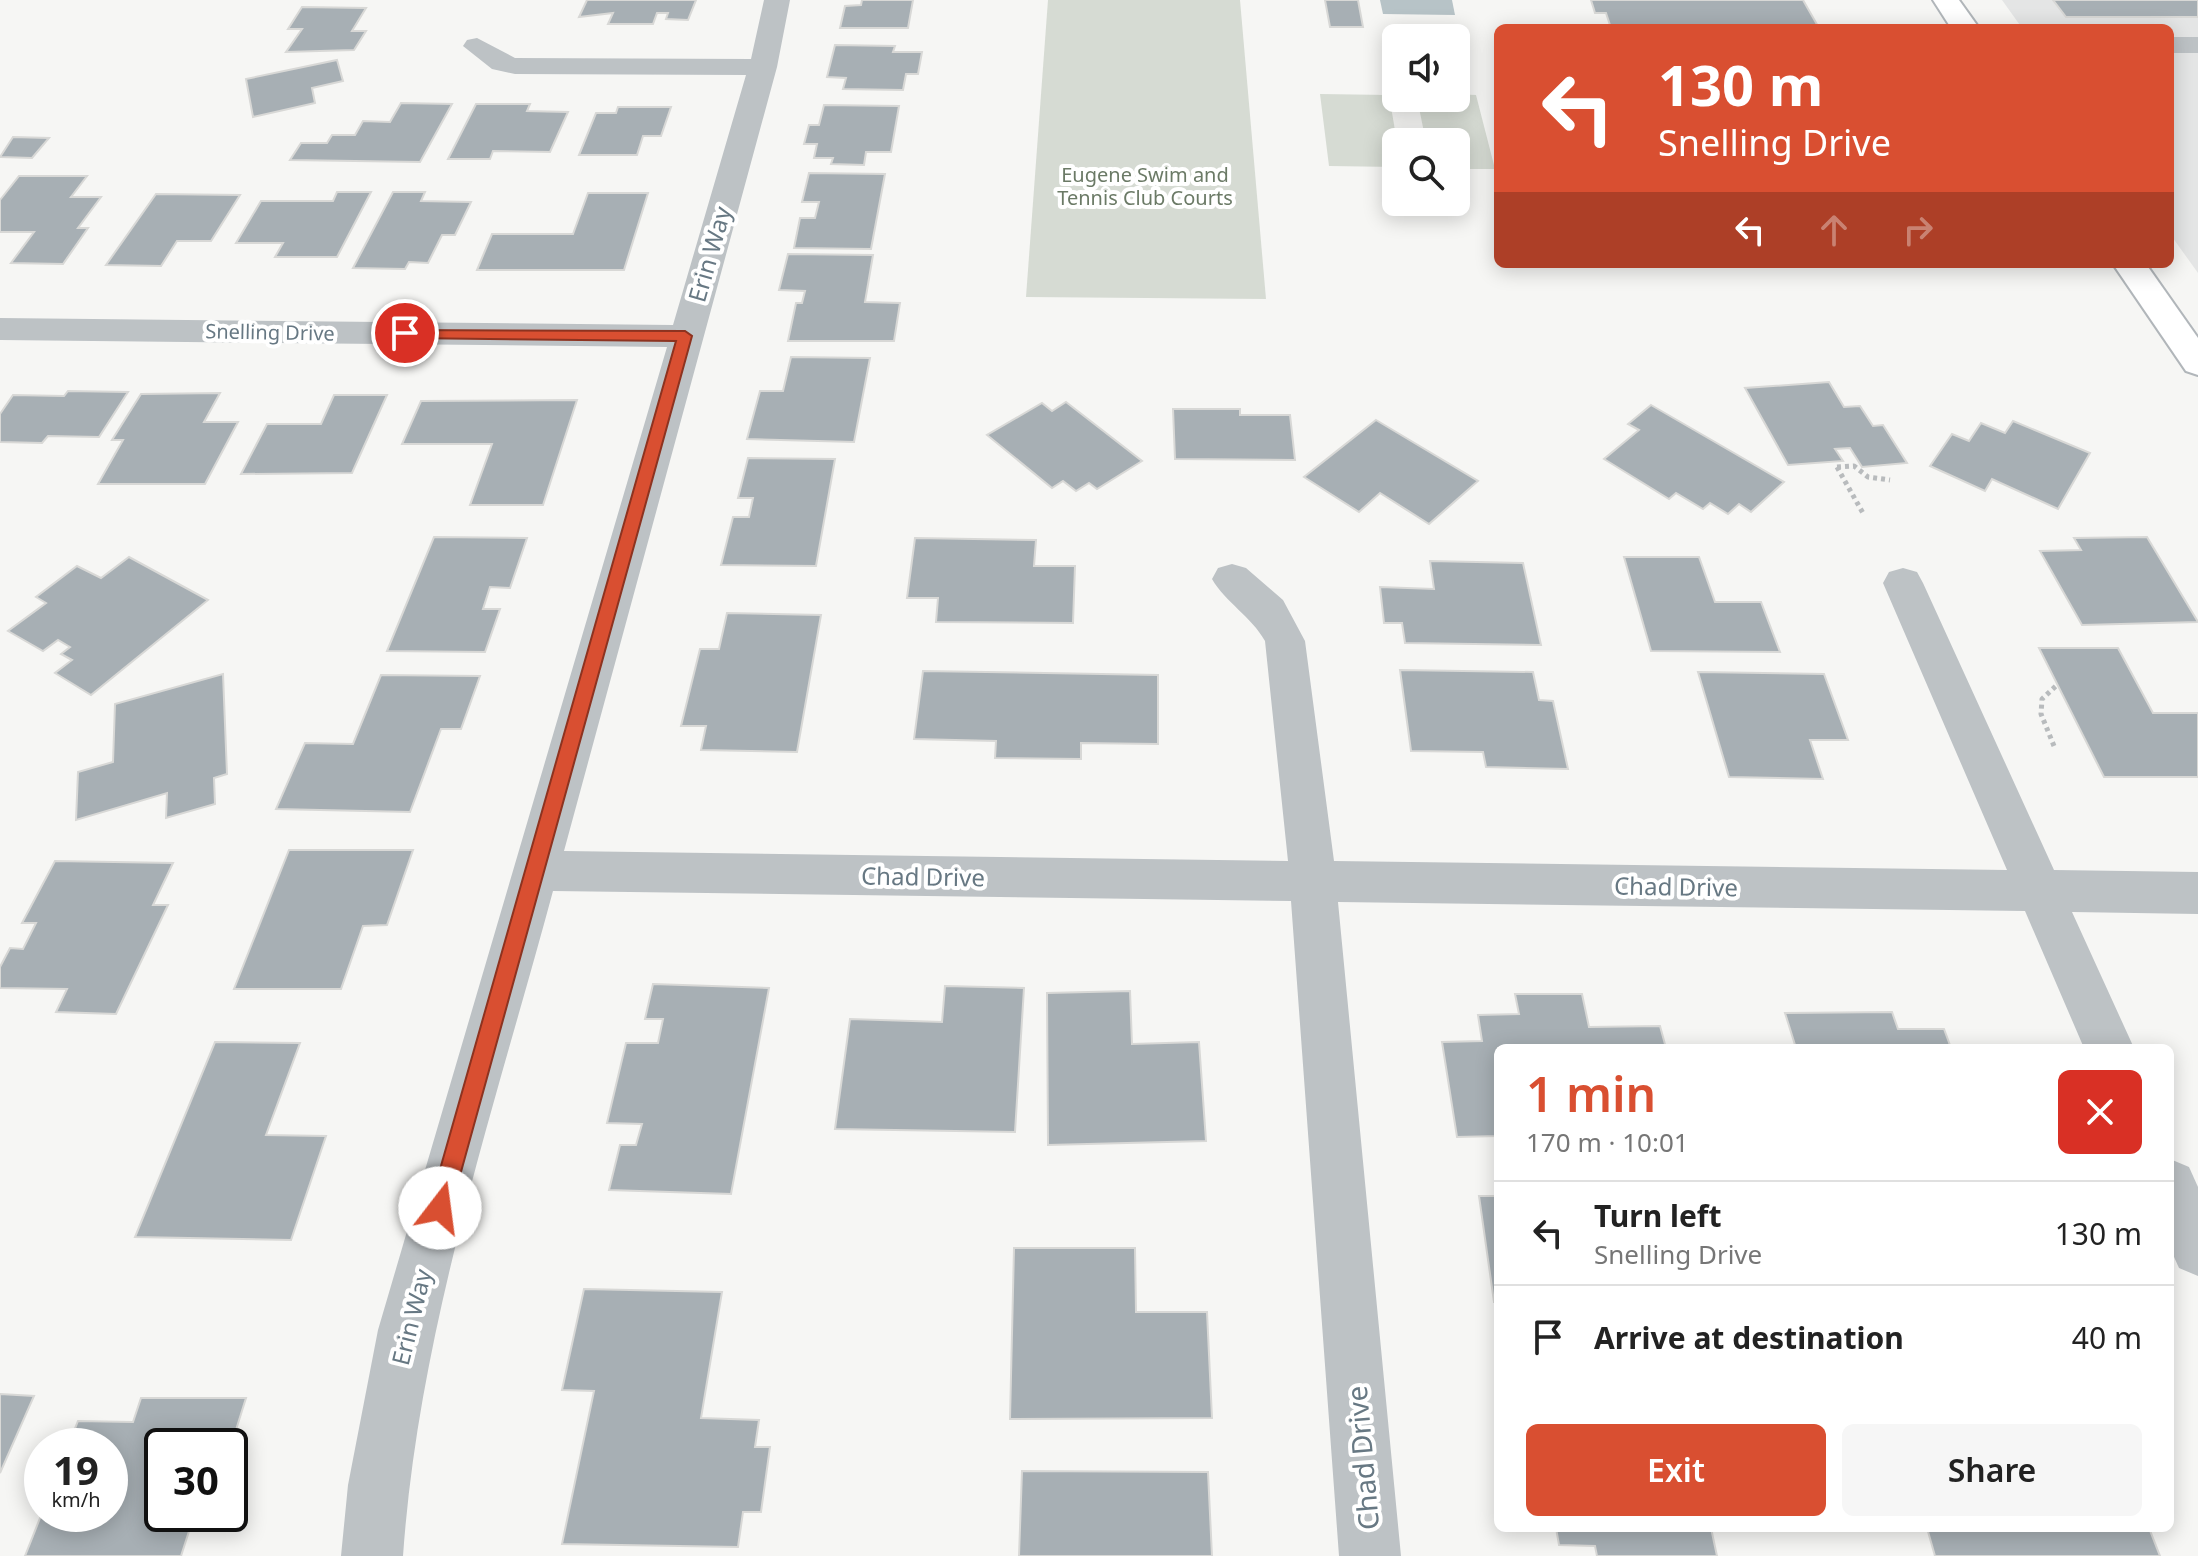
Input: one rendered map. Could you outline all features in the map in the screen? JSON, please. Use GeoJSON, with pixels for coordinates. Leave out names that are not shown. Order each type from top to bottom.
{"type":"FeatureCollection","features":[{"type":"Feature","properties":{"kind":"main road"},"geometry":{"type":"LineString","coordinates":[[1946,0],[1962,24]]}},
{"type":"Feature","properties":{"kind":"main road"},"geometry":{"type":"LineString","coordinates":[[2132,268],[2198,363]]}},
{"type":"Feature","properties":{"kind":"street","name":"Erin Way"},"geometry":{"type":"LineString","coordinates":[[372,1556],[378,1485],[406,1330],[763,67],[777,0]]}},
{"type":"Feature","properties":{"kind":"street"},"geometry":{"type":"LineString","coordinates":[[2174,45],[2198,45]]}},
{"type":"Feature","properties":{"kind":"street"},"geometry":{"type":"LineString","coordinates":[[477,46],[502,63],[515,66],[763,67]]}},
{"type":"Feature","properties":{"kind":"street","name":"Snelling Drive"},"geometry":{"type":"LineString","coordinates":[[0,329],[685,336]]}},
{"type":"Feature","properties":{"kind":"street","name":"Chad Drive"},"geometry":{"type":"LineString","coordinates":[[1232,579],[1269,611],[1285,641],[1313,881],[1370,1556]]}},
{"type":"Feature","properties":{"kind":"street"},"geometry":{"type":"LineString","coordinates":[[1903,583],[2107,1044]]}},
{"type":"Feature","properties":{"kind":"street","name":"Chad Drive"},"geometry":{"type":"LineString","coordinates":[[534,871],[2198,893]]}},
{"type":"Feature","properties":{"kind":"street"},"geometry":{"type":"LineString","coordinates":[[2174,1195],[2198,1249]]}},
{"type":"Feature","properties":{"kind":"path"},"geometry":{"type":"LineString","coordinates":[[1864,515],[1837,467],[1826,468],[1854,466],[1868,477],[1890,480]]}},
{"type":"Feature","properties":{"kind":"path"},"geometry":{"type":"LineString","coordinates":[[2054,746],[2041,714],[2042,699],[2057,685]]}},
{"type":"Feature","properties":{"kind":"shaded area"},"geometry":{"type":"Polygon","coordinates":[[[1380,0],[1452,0],[1455,15],[1383,14],[1380,0]]]}},
{"type":"Feature","properties":{"kind":"shaded area"},"geometry":{"type":"Polygon","coordinates":[[[2002,0],[2198,0],[2198,273],[2174,240],[2174,24],[2019,24],[2002,0]]]}},
{"type":"Feature","properties":{"kind":"green space","name":"Eugene Swim and Tennis Club Courts"},"geometry":{"type":"Polygon","coordinates":[[[1048,0],[1240,0],[1266,299],[1026,297],[1048,0]]]}},
{"type":"Feature","properties":{"kind":"green space"},"geometry":{"type":"Polygon","coordinates":[[[1320,94],[1382,95],[1382,112],[1392,112],[1395,128],[1382,128],[1382,167],[1329,166],[1320,94]]]}},
{"type":"Feature","properties":{"kind":"green space"},"geometry":{"type":"Polygon","coordinates":[[[1470,95],[1476,95],[1494,169],[1470,169],[1470,128],[1423,128],[1420,112],[1470,112],[1470,95]]]}},
{"type":"Feature","properties":{"kind":"building"},"geometry":{"type":"Polygon","coordinates":[[[587,0],[696,0],[688,20],[666,19],[668,13],[657,13],[653,24],[608,24],[613,13],[579,17],[587,0]]]}},
{"type":"Feature","properties":{"kind":"building"},"geometry":{"type":"Polygon","coordinates":[[[862,0],[913,0],[908,28],[840,28],[845,6],[861,5],[862,0]]]}},
{"type":"Feature","properties":{"kind":"building"},"geometry":{"type":"Polygon","coordinates":[[[1325,0],[1358,0],[1363,27],[1330,27],[1325,0]]]}},
{"type":"Feature","properties":{"kind":"building"},"geometry":{"type":"Polygon","coordinates":[[[1591,0],[1803,0],[1817,24],[1610,24],[1606,13],[1595,13],[1591,0]]]}},
{"type":"Feature","properties":{"kind":"building"},"geometry":{"type":"Polygon","coordinates":[[[2053,0],[2198,0],[2198,17],[2066,17],[2053,0]]]}},
{"type":"Feature","properties":{"kind":"building"},"geometry":{"type":"Polygon","coordinates":[[[302,7],[366,8],[352,31],[366,31],[354,50],[286,52],[302,29],[288,29],[302,7]]]}},
{"type":"Feature","properties":{"kind":"building"},"geometry":{"type":"Polygon","coordinates":[[[835,45],[895,46],[893,52],[922,52],[918,74],[906,74],[903,90],[843,89],[846,78],[827,77],[835,45]]]}},
{"type":"Feature","properties":{"kind":"building"},"geometry":{"type":"Polygon","coordinates":[[[337,60],[343,81],[312,88],[315,103],[253,117],[246,79],[337,60]]]}},
{"type":"Feature","properties":{"kind":"building"},"geometry":{"type":"Polygon","coordinates":[[[401,103],[452,104],[420,162],[290,160],[301,143],[327,143],[332,135],[355,135],[363,121],[390,122],[401,103]]]}},
{"type":"Feature","properties":{"kind":"building"},"geometry":{"type":"Polygon","coordinates":[[[476,104],[530,104],[527,111],[568,112],[550,152],[493,151],[490,159],[448,159],[476,104]]]}},
{"type":"Feature","properties":{"kind":"building"},"geometry":{"type":"Polygon","coordinates":[[[824,105],[899,106],[891,152],[866,152],[864,165],[831,164],[833,158],[814,158],[817,144],[804,144],[809,125],[819,125],[824,105]]]}},
{"type":"Feature","properties":{"kind":"building"},"geometry":{"type":"Polygon","coordinates":[[[618,107],[671,107],[661,136],[643,136],[637,155],[579,155],[596,113],[616,113],[618,107]]]}},
{"type":"Feature","properties":{"kind":"building"},"geometry":{"type":"Polygon","coordinates":[[[13,137],[49,138],[32,158],[0,157],[13,137]]]}},
{"type":"Feature","properties":{"kind":"building"},"geometry":{"type":"Polygon","coordinates":[[[809,173],[885,174],[871,249],[794,248],[800,218],[815,218],[819,202],[802,202],[809,173]]]}},
{"type":"Feature","properties":{"kind":"building"},"geometry":{"type":"Polygon","coordinates":[[[19,176],[87,176],[71,197],[101,197],[78,228],[88,228],[63,264],[11,263],[34,232],[0,232],[0,200],[19,176]]]}},
{"type":"Feature","properties":{"kind":"building"},"geometry":{"type":"Polygon","coordinates":[[[337,192],[371,192],[337,257],[275,257],[283,243],[236,243],[261,201],[333,201],[337,192]]]}},
{"type":"Feature","properties":{"kind":"building"},"geometry":{"type":"Polygon","coordinates":[[[393,192],[425,192],[421,201],[471,202],[455,235],[442,235],[428,263],[409,262],[405,269],[353,268],[393,192]]]}},
{"type":"Feature","properties":{"kind":"building"},"geometry":{"type":"Polygon","coordinates":[[[588,193],[648,193],[624,270],[477,270],[492,234],[573,234],[588,193]]]}},
{"type":"Feature","properties":{"kind":"building"},"geometry":{"type":"Polygon","coordinates":[[[156,194],[240,195],[211,241],[177,241],[161,266],[106,265],[156,194]]]}},
{"type":"Feature","properties":{"kind":"building"},"geometry":{"type":"Polygon","coordinates":[[[788,254],[873,255],[865,302],[900,303],[894,341],[788,341],[796,303],[802,303],[805,291],[779,290],[788,254]]]}},
{"type":"Feature","properties":{"kind":"building"},"geometry":{"type":"Polygon","coordinates":[[[791,357],[870,358],[854,442],[747,439],[760,391],[783,391],[791,357]]]}},
{"type":"Feature","properties":{"kind":"building"},"geometry":{"type":"Polygon","coordinates":[[[1829,382],[1844,407],[1860,406],[1873,426],[1883,425],[1907,463],[1862,467],[1850,448],[1835,449],[1843,461],[1788,465],[1745,388],[1829,382]]]}},
{"type":"Feature","properties":{"kind":"building"},"geometry":{"type":"Polygon","coordinates":[[[68,391],[128,392],[99,437],[48,436],[42,443],[0,442],[0,414],[13,395],[64,396],[68,391]]]}},
{"type":"Feature","properties":{"kind":"building"},"geometry":{"type":"Polygon","coordinates":[[[220,393],[204,422],[238,422],[205,484],[98,484],[123,440],[112,440],[141,394],[220,393]]]}},
{"type":"Feature","properties":{"kind":"building"},"geometry":{"type":"Polygon","coordinates":[[[334,395],[387,395],[352,473],[241,474],[267,424],[321,424],[334,395]]]}},
{"type":"Feature","properties":{"kind":"building"},"geometry":{"type":"Polygon","coordinates":[[[577,400],[543,505],[470,505],[492,444],[402,444],[421,401],[577,400]]]}},
{"type":"Feature","properties":{"kind":"building"},"geometry":{"type":"Polygon","coordinates":[[[1066,402],[1142,461],[1097,489],[1089,483],[1076,491],[1063,481],[1052,488],[987,435],[1042,403],[1052,411],[1066,402]]]}},
{"type":"Feature","properties":{"kind":"building"},"geometry":{"type":"Polygon","coordinates":[[[1651,405],[1784,482],[1751,512],[1739,504],[1728,514],[1710,503],[1703,509],[1676,493],[1669,499],[1604,459],[1639,430],[1628,424],[1651,405]]]}},
{"type":"Feature","properties":{"kind":"building"},"geometry":{"type":"Polygon","coordinates":[[[1173,409],[1240,409],[1240,415],[1290,415],[1295,460],[1175,459],[1173,409]]]}},
{"type":"Feature","properties":{"kind":"building"},"geometry":{"type":"Polygon","coordinates":[[[1376,420],[1478,481],[1429,524],[1380,493],[1359,512],[1304,477],[1376,420]]]}},
{"type":"Feature","properties":{"kind":"building"},"geometry":{"type":"Polygon","coordinates":[[[2013,421],[2090,453],[2058,509],[1992,479],[1985,491],[1930,466],[1952,434],[1969,441],[1981,423],[2005,433],[2013,421]]]}},
{"type":"Feature","properties":{"kind":"building"},"geometry":{"type":"Polygon","coordinates":[[[748,458],[835,459],[816,566],[721,565],[733,517],[749,517],[753,498],[738,498],[748,458]]]}},
{"type":"Feature","properties":{"kind":"building"},"geometry":{"type":"Polygon","coordinates":[[[434,537],[527,538],[510,588],[490,587],[483,609],[500,609],[485,652],[387,651],[434,537]]]}},
{"type":"Feature","properties":{"kind":"building"},"geometry":{"type":"Polygon","coordinates":[[[2147,537],[2198,622],[2082,625],[2040,551],[2081,550],[2074,538],[2147,537]]]}},
{"type":"Feature","properties":{"kind":"building"},"geometry":{"type":"Polygon","coordinates":[[[915,538],[1036,540],[1034,566],[1075,566],[1073,623],[936,622],[938,598],[907,598],[915,538]]]}},
{"type":"Feature","properties":{"kind":"building"},"geometry":{"type":"Polygon","coordinates":[[[129,557],[208,600],[91,695],[55,673],[72,660],[61,654],[70,647],[58,640],[43,651],[8,631],[46,603],[36,597],[77,566],[101,578],[129,557]]]}},
{"type":"Feature","properties":{"kind":"building"},"geometry":{"type":"Polygon","coordinates":[[[1624,557],[1699,557],[1715,602],[1761,602],[1780,652],[1651,651],[1624,557]]]}},
{"type":"Feature","properties":{"kind":"building"},"geometry":{"type":"Polygon","coordinates":[[[1430,561],[1523,563],[1541,645],[1405,643],[1402,623],[1384,623],[1380,587],[1434,589],[1430,561]]]}},
{"type":"Feature","properties":{"kind":"building"},"geometry":{"type":"Polygon","coordinates":[[[727,613],[821,615],[797,752],[701,750],[706,726],[681,726],[700,649],[719,649],[727,613]]]}},
{"type":"Feature","properties":{"kind":"building"},"geometry":{"type":"Polygon","coordinates":[[[2039,648],[2118,648],[2153,713],[2198,713],[2198,777],[2104,777],[2039,648]]]}},
{"type":"Feature","properties":{"kind":"building"},"geometry":{"type":"Polygon","coordinates":[[[1400,670],[1533,672],[1539,700],[1553,701],[1568,769],[1486,767],[1483,752],[1411,751],[1400,670]]]}},
{"type":"Feature","properties":{"kind":"building"},"geometry":{"type":"Polygon","coordinates":[[[923,671],[1158,675],[1158,744],[1081,743],[1081,759],[995,758],[996,741],[914,739],[923,671]]]}},
{"type":"Feature","properties":{"kind":"building"},"geometry":{"type":"Polygon","coordinates":[[[1698,672],[1824,674],[1848,740],[1810,740],[1823,779],[1729,777],[1698,672]]]}},
{"type":"Feature","properties":{"kind":"building"},"geometry":{"type":"Polygon","coordinates":[[[223,674],[227,774],[214,778],[215,804],[166,818],[167,793],[76,820],[78,772],[113,762],[115,704],[223,674]]]}},
{"type":"Feature","properties":{"kind":"building"},"geometry":{"type":"Polygon","coordinates":[[[381,675],[480,676],[461,729],[441,729],[410,812],[276,809],[305,743],[353,744],[381,675]]]}},
{"type":"Feature","properties":{"kind":"building"},"geometry":{"type":"Polygon","coordinates":[[[289,850],[413,850],[387,925],[363,926],[341,989],[234,989],[289,850]]]}},
{"type":"Feature","properties":{"kind":"building"},"geometry":{"type":"Polygon","coordinates":[[[55,861],[173,863],[153,905],[168,905],[116,1014],[56,1012],[67,989],[0,988],[0,967],[10,948],[23,949],[36,923],[22,923],[55,861]]]}},
{"type":"Feature","properties":{"kind":"building"},"geometry":{"type":"Polygon","coordinates":[[[653,984],[769,988],[731,1194],[609,1190],[620,1145],[636,1145],[642,1124],[607,1123],[626,1043],[658,1043],[663,1019],[645,1019],[653,984]]]}},
{"type":"Feature","properties":{"kind":"building"},"geometry":{"type":"Polygon","coordinates":[[[945,986],[1024,988],[1015,1132],[835,1129],[850,1019],[942,1022],[945,986]]]}},
{"type":"Feature","properties":{"kind":"building"},"geometry":{"type":"Polygon","coordinates":[[[1130,991],[1132,1044],[1199,1042],[1206,1141],[1048,1145],[1047,993],[1130,991]]]}},
{"type":"Feature","properties":{"kind":"building"},"geometry":{"type":"Polygon","coordinates":[[[1515,994],[1582,994],[1589,1027],[1660,1026],[1665,1044],[1494,1044],[1494,1136],[1457,1137],[1442,1042],[1482,1041],[1478,1015],[1519,1014],[1515,994]]]}},
{"type":"Feature","properties":{"kind":"building"},"geometry":{"type":"Polygon","coordinates":[[[1892,1012],[1898,1029],[1944,1029],[1950,1044],[1795,1044],[1785,1013],[1892,1012]]]}},
{"type":"Feature","properties":{"kind":"building"},"geometry":{"type":"Polygon","coordinates":[[[215,1042],[300,1043],[266,1135],[326,1136],[291,1240],[135,1237],[215,1042]]]}},
{"type":"Feature","properties":{"kind":"building"},"geometry":{"type":"Polygon","coordinates":[[[1479,1196],[1494,1196],[1494,1302],[1479,1196]]]}},
{"type":"Feature","properties":{"kind":"building"},"geometry":{"type":"Polygon","coordinates":[[[1014,1248],[1135,1248],[1136,1312],[1207,1312],[1212,1418],[1010,1419],[1014,1248]]]}},
{"type":"Feature","properties":{"kind":"building"},"geometry":{"type":"Polygon","coordinates":[[[584,1289],[722,1292],[701,1418],[759,1420],[755,1447],[770,1447],[761,1512],[743,1512],[738,1547],[562,1544],[594,1391],[562,1390],[584,1289]]]}},
{"type":"Feature","properties":{"kind":"building"},"geometry":{"type":"Polygon","coordinates":[[[0,1394],[34,1396],[0,1473],[0,1394]]]}},
{"type":"Feature","properties":{"kind":"building"},"geometry":{"type":"Polygon","coordinates":[[[141,1398],[246,1398],[237,1428],[144,1428],[144,1532],[189,1532],[181,1556],[25,1556],[34,1532],[128,1532],[128,1428],[75,1428],[78,1421],[133,1422],[141,1398]]]}},
{"type":"Feature","properties":{"kind":"building"},"geometry":{"type":"Polygon","coordinates":[[[1022,1471],[1208,1472],[1212,1556],[1019,1556],[1022,1471]]]}},
{"type":"Feature","properties":{"kind":"building"},"geometry":{"type":"Polygon","coordinates":[[[1557,1532],[1712,1532],[1717,1556],[1597,1556],[1595,1546],[1559,1545],[1557,1532]]]}},
{"type":"Feature","properties":{"kind":"building"},"geometry":{"type":"Polygon","coordinates":[[[1928,1532],[2151,1532],[2160,1556],[1935,1556],[1928,1532]]]}},
{"type":"Feature","properties":{"kind":"route"},"geometry":{"type":"LineString","coordinates":[[405,333],[685,336],[440,1208]]}}]}
